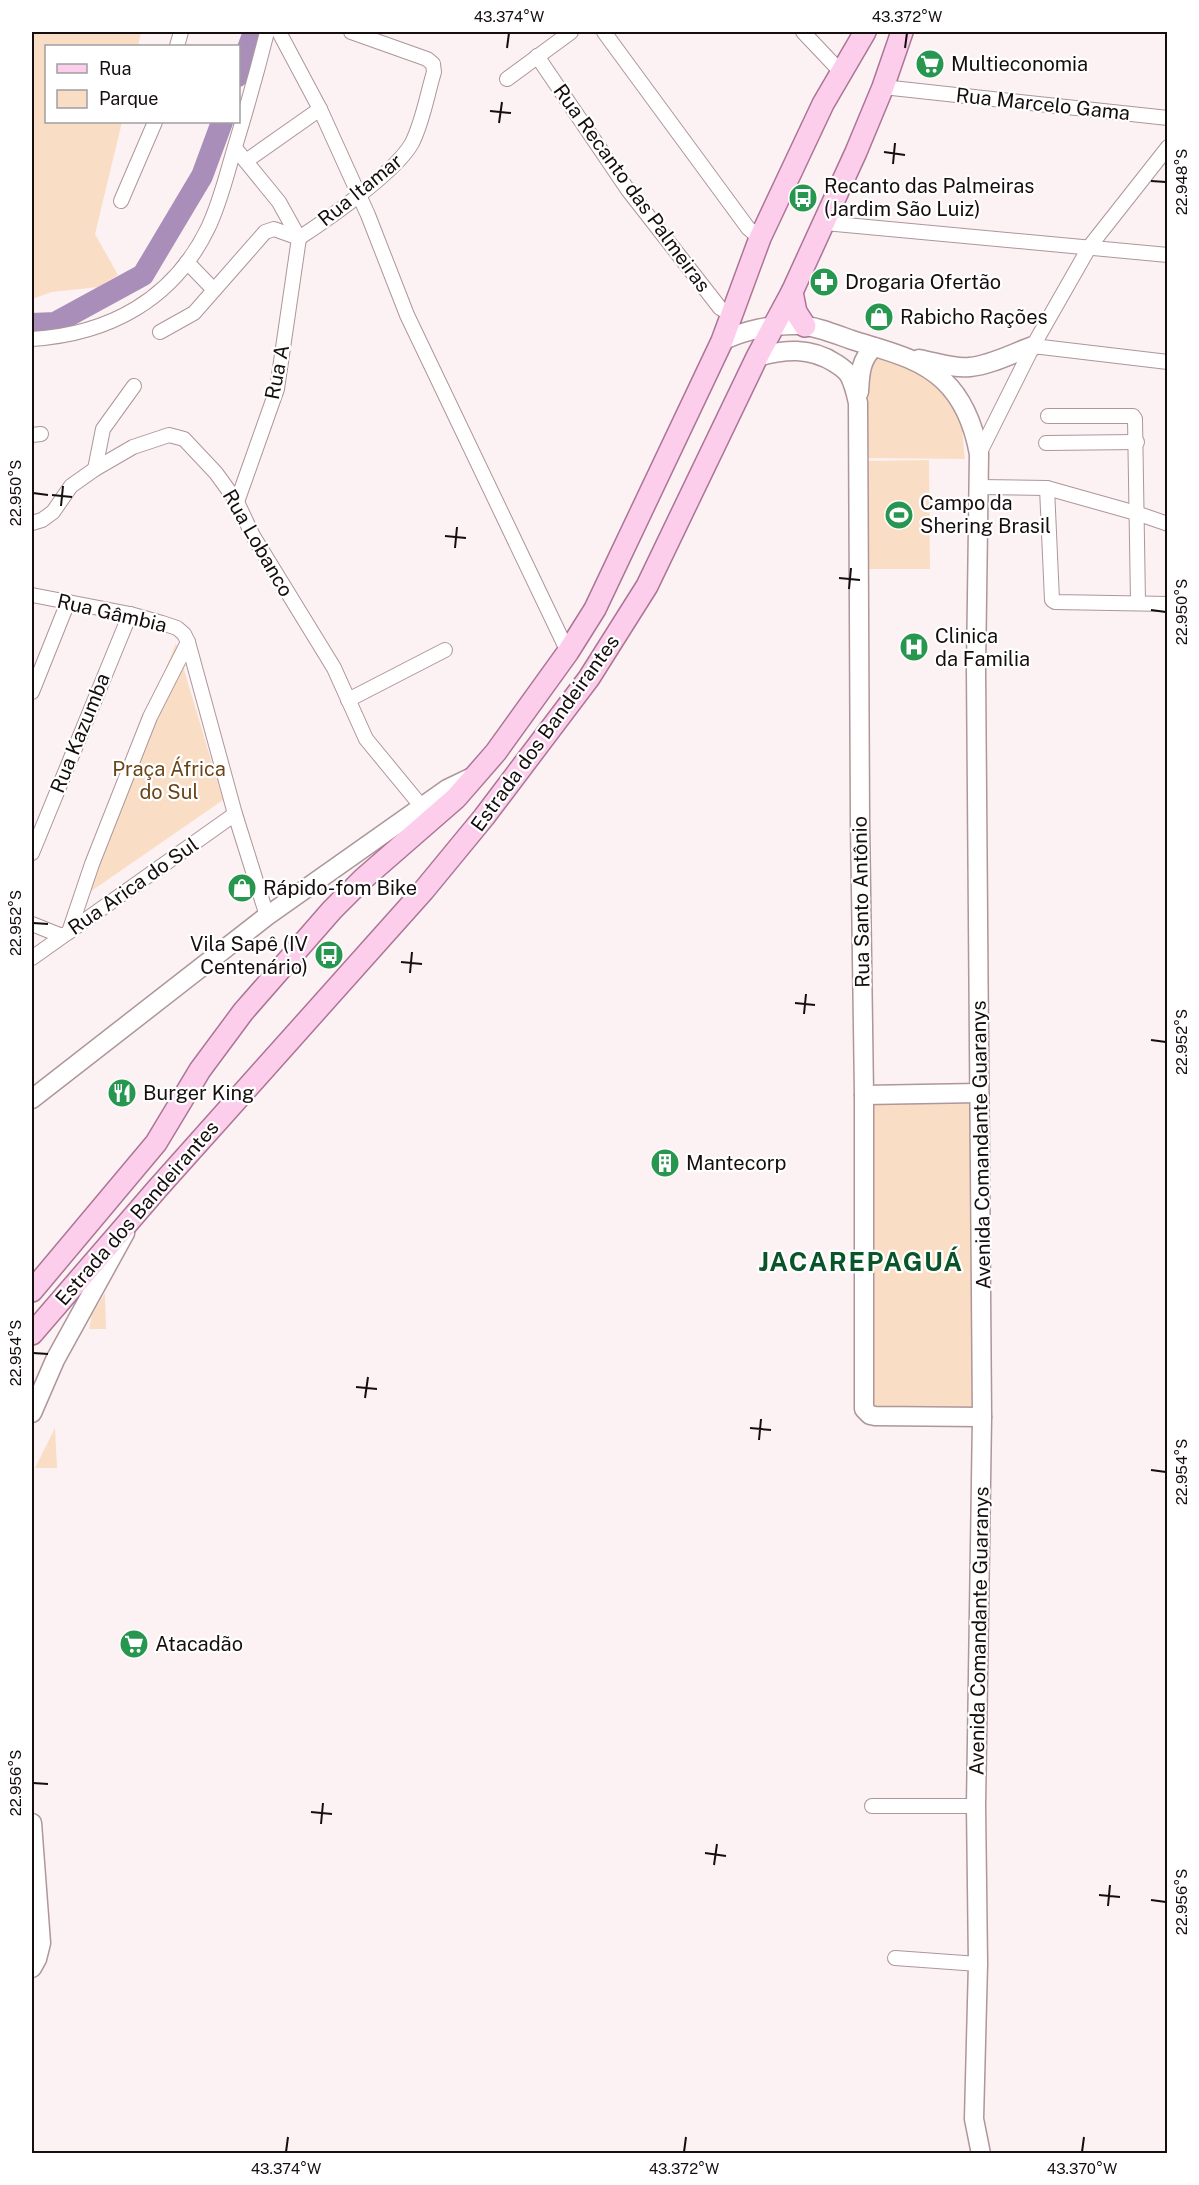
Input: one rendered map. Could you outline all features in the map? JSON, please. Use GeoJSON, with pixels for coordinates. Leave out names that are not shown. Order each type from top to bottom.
{"type":"FeatureCollection","features":[{"type":"Feature","properties":{"kind":"main road","name":"Estrada dos Bandeirantes"},"geometry":{"type":"LineString","coordinates":[[32,1291],[156,1143],[200,1071],[243,1012],[332,910],[363,879],[432,821],[476,775],[568,652],[595,609],[722,341],[760,238],[823,104],[840,71],[865,32]]}},
{"type":"Feature","properties":{"kind":"main road","name":"Estrada dos Bandeirantes"},"geometry":{"type":"LineString","coordinates":[[32,1334],[484,818],[564,713],[618,635],[647,586],[757,357],[825,223],[883,87],[902,32]]}},
{"type":"Feature","properties":{"kind":"main road"},"geometry":{"type":"LineString","coordinates":[[792,292],[795,312],[805,326]]}},
{"type":"Feature","properties":{"kind":"street"},"geometry":{"type":"LineString","coordinates":[[32,339],[74,333],[114,321],[135,310],[162,288],[187,262],[211,221],[221,195],[249,105],[267,32]]}},
{"type":"Feature","properties":{"kind":"street"},"geometry":{"type":"LineString","coordinates":[[279,32],[320,109],[368,215],[407,315],[568,652]]}},
{"type":"Feature","properties":{"kind":"street","name":"Rua Itamar"},"geometry":{"type":"LineString","coordinates":[[299,238],[338,211],[404,155],[418,128],[434,67],[427,59],[351,32]]}},
{"type":"Feature","properties":{"kind":"street"},"geometry":{"type":"LineString","coordinates":[[507,79],[571,32]]}},
{"type":"Feature","properties":{"kind":"street"},"geometry":{"type":"LineString","coordinates":[[604,32],[748,228],[760,238]]}},
{"type":"Feature","properties":{"kind":"street"},"geometry":{"type":"LineString","coordinates":[[803,32],[840,71]]}},
{"type":"Feature","properties":{"kind":"street","name":"Rua Recanto das Palmeiras"},"geometry":{"type":"LineString","coordinates":[[537,56],[628,190],[720,308],[732,315]]}},
{"type":"Feature","properties":{"kind":"street","name":"Rua Marcelo Gama"},"geometry":{"type":"LineString","coordinates":[[883,87],[1167,118]]}},
{"type":"Feature","properties":{"kind":"street"},"geometry":{"type":"LineString","coordinates":[[246,161],[320,109]]}},
{"type":"Feature","properties":{"kind":"street"},"geometry":{"type":"LineString","coordinates":[[121,201],[155,123]]}},
{"type":"Feature","properties":{"kind":"street"},"geometry":{"type":"LineString","coordinates":[[979,454],[1033,346],[1090,246],[1167,147]]}},
{"type":"Feature","properties":{"kind":"street"},"geometry":{"type":"LineString","coordinates":[[235,148],[279,202],[299,238]]}},
{"type":"Feature","properties":{"kind":"street"},"geometry":{"type":"LineString","coordinates":[[825,223],[1167,255]]}},
{"type":"Feature","properties":{"kind":"street"},"geometry":{"type":"LineString","coordinates":[[160,332],[194,313],[265,232],[274,229],[299,238]]}},
{"type":"Feature","properties":{"kind":"street","name":"Rua A"},"geometry":{"type":"LineString","coordinates":[[237,502],[277,389],[299,238]]}},
{"type":"Feature","properties":{"kind":"street"},"geometry":{"type":"LineString","coordinates":[[187,262],[214,290]]}},
{"type":"Feature","properties":{"kind":"street","name":"Avenida Comandante Guaranys"},"geometry":{"type":"LineString","coordinates":[[722,341],[736,334],[772,327],[805,326],[897,353],[948,385],[975,430],[979,454],[979,1094],[982,1417],[976,1806],[978,1964],[975,2119],[981,2154]]}},
{"type":"Feature","properties":{"kind":"street"},"geometry":{"type":"LineString","coordinates":[[833,362],[841,360],[846,353],[844,342],[836,335]]}},
{"type":"Feature","properties":{"kind":"street"},"geometry":{"type":"LineString","coordinates":[[897,353],[954,367],[969,368],[1033,346],[1167,362]]}},
{"type":"Feature","properties":{"kind":"street"},"geometry":{"type":"LineString","coordinates":[[858,403],[860,371],[865,358],[874,347]]}},
{"type":"Feature","properties":{"kind":"street","name":"Rua Santo Antônio"},"geometry":{"type":"LineString","coordinates":[[757,357],[779,351],[812,352],[844,369],[849,376],[858,403],[864,1095],[864,1409],[870,1415],[875,1416],[982,1417]]}},
{"type":"Feature","properties":{"kind":"street"},"geometry":{"type":"LineString","coordinates":[[95,469],[103,429],[134,386]]}},
{"type":"Feature","properties":{"kind":"street"},"geometry":{"type":"LineString","coordinates":[[1048,416],[1133,416],[1137,424],[1138,602]]}},
{"type":"Feature","properties":{"kind":"street","name":"Rua Lobanco"},"geometry":{"type":"LineString","coordinates":[[32,523],[42,520],[53,512],[71,486],[95,469],[141,444],[169,435],[177,436],[195,450],[216,473],[237,502],[253,536],[281,584],[325,652],[366,739],[422,807]]}},
{"type":"Feature","properties":{"kind":"street"},"geometry":{"type":"LineString","coordinates":[[1046,443],[1137,442]]}},
{"type":"Feature","properties":{"kind":"street"},"geometry":{"type":"LineString","coordinates":[[978,487],[1047,488],[1167,524]]}},
{"type":"Feature","properties":{"kind":"street"},"geometry":{"type":"LineString","coordinates":[[1047,488],[1052,600],[1056,602],[1167,604]]}},
{"type":"Feature","properties":{"kind":"street","name":"Rua Gâmbia"},"geometry":{"type":"LineString","coordinates":[[32,594],[130,614],[177,628],[183,634],[188,642],[235,814],[267,916]]}},
{"type":"Feature","properties":{"kind":"street"},"geometry":{"type":"LineString","coordinates":[[32,692],[68,602]]}},
{"type":"Feature","properties":{"kind":"street","name":"Rua Kazumba"},"geometry":{"type":"LineString","coordinates":[[32,853],[130,614]]}},
{"type":"Feature","properties":{"kind":"street"},"geometry":{"type":"LineString","coordinates":[[32,924],[66,934],[150,717],[188,642]]}},
{"type":"Feature","properties":{"kind":"street"},"geometry":{"type":"LineString","coordinates":[[348,700],[445,650]]}},
{"type":"Feature","properties":{"kind":"street","name":"Estrada dos Bandeirantes"},"geometry":{"type":"LineString","coordinates":[[32,1099],[267,916],[447,789],[476,775]]}},
{"type":"Feature","properties":{"kind":"street","name":"Rua Arica do Sul"},"geometry":{"type":"LineString","coordinates":[[32,958],[235,814]]}},
{"type":"Feature","properties":{"kind":"street"},"geometry":{"type":"LineString","coordinates":[[864,1095],[979,1094]]}},
{"type":"Feature","properties":{"kind":"street"},"geometry":{"type":"LineString","coordinates":[[33,1407],[55,1360],[132,1219]]}},
{"type":"Feature","properties":{"kind":"street"},"geometry":{"type":"LineString","coordinates":[[872,1806],[976,1806]]}},
{"type":"Feature","properties":{"kind":"street"},"geometry":{"type":"LineString","coordinates":[[32,1823],[34,1891],[41,1943],[32,1968]]}},
{"type":"Feature","properties":{"kind":"street"},"geometry":{"type":"LineString","coordinates":[[895,1958],[978,1964]]}},
{"type":"Feature","properties":{"kind":"green space"},"geometry":{"type":"Polygon","coordinates":[[[32,32],[141,32],[138,45],[45,45],[45,123],[122,123],[95,234],[118,275],[98,287],[52,292],[32,299],[32,32]]]}},
{"type":"Feature","properties":{"kind":"green space"},"geometry":{"type":"Polygon","coordinates":[[[877,352],[922,373],[933,380],[951,398],[960,419],[965,459],[864,458],[864,374],[877,352]]]}},
{"type":"Feature","properties":{"kind":"green space","name":"Campo da Shering Brasil"},"geometry":{"type":"Polygon","coordinates":[[[929,460],[930,569],[868,569],[868,461],[929,460]]]}},
{"type":"Feature","properties":{"kind":"green space","name":"Praça África do Sul"},"geometry":{"type":"Polygon","coordinates":[[[176,643],[223,800],[71,905],[176,643]]]}},
{"type":"Feature","properties":{"kind":"green space"},"geometry":{"type":"Polygon","coordinates":[[[871,1102],[975,1103],[981,1416],[889,1415],[866,1400],[871,1102]]]}},
{"type":"Feature","properties":{"kind":"green space"},"geometry":{"type":"Polygon","coordinates":[[[105,1293],[106,1329],[89,1329],[92,1315],[105,1293]]]}},
{"type":"Feature","properties":{"kind":"green space"},"geometry":{"type":"Polygon","coordinates":[[[55,1428],[57,1468],[35,1468],[55,1428]]]}},
{"type":"Feature","properties":{"kind":"waterway"},"geometry":{"type":"LineString","coordinates":[[240,70],[254,32]]}},
{"type":"Feature","properties":{"kind":"waterway"},"geometry":{"type":"LineString","coordinates":[[32,324],[55,323],[143,275],[202,176],[222,123]]}},
{"type":"Feature","properties":{"kind":"place","name":"Multieconomia"},"geometry":{"type":"Point","coordinates":[930,64]}},
{"type":"Feature","properties":{"kind":"place","name":"Recanto das Palmeiras (Jardim São Luiz)"},"geometry":{"type":"Point","coordinates":[803,198]}},
{"type":"Feature","properties":{"kind":"place","name":"Drogaria Ofertão"},"geometry":{"type":"Point","coordinates":[824,282]}},
{"type":"Feature","properties":{"kind":"place","name":"Rabicho Rações"},"geometry":{"type":"Point","coordinates":[879,317]}},
{"type":"Feature","properties":{"kind":"place","name":"Campo da Shering Brasil"},"geometry":{"type":"Point","coordinates":[899,515]}},
{"type":"Feature","properties":{"kind":"place","name":"Clinica da Familia"},"geometry":{"type":"Point","coordinates":[914,647]}},
{"type":"Feature","properties":{"kind":"place","name":"Rápido-fom Bike"},"geometry":{"type":"Point","coordinates":[242,888]}},
{"type":"Feature","properties":{"kind":"place","name":"Vila Sapê (IV Centenário)"},"geometry":{"type":"Point","coordinates":[329,955]}},
{"type":"Feature","properties":{"kind":"place","name":"Burger King"},"geometry":{"type":"Point","coordinates":[122,1093]}},
{"type":"Feature","properties":{"kind":"place","name":"Mantecorp"},"geometry":{"type":"Point","coordinates":[665,1163]}},
{"type":"Feature","properties":{"kind":"place","name":"Atacadão"},"geometry":{"type":"Point","coordinates":[134,1644]}},
{"type":"Feature","properties":{"kind":"district","name":"JACAREPAGUÁ"},"geometry":{"type":"Point","coordinates":[861,1262]}}]}
